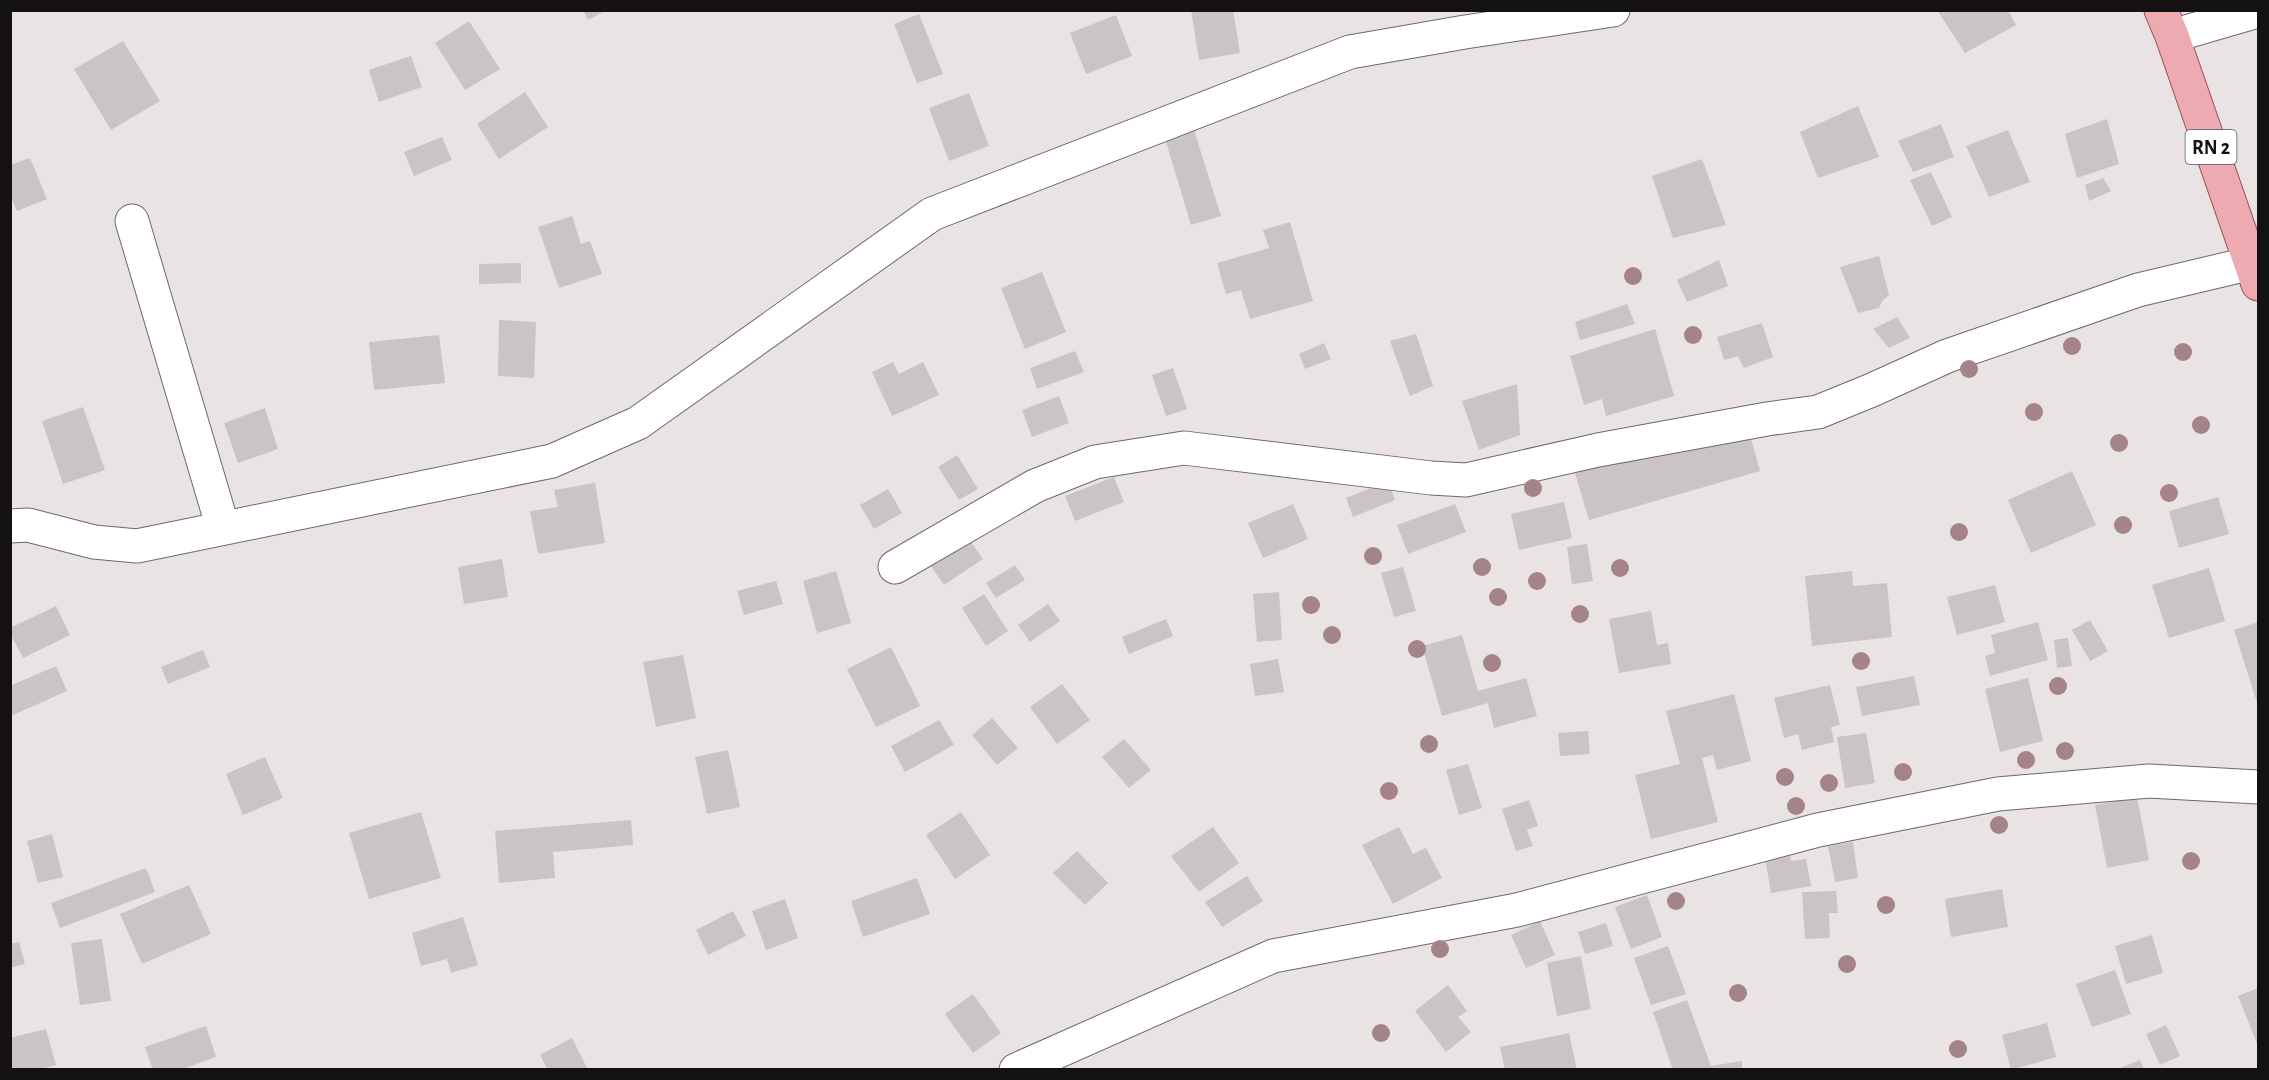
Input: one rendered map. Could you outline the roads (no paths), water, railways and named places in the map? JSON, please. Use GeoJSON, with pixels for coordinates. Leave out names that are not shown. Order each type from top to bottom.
{"type":"FeatureCollection","features":[{"type":"Feature","properties":{"kind":"main road","name":"RN 2"},"geometry":{"type":"LineString","coordinates":[[2166,23],[2255,274]]}},
{"type":"Feature","properties":{"kind":"street"},"geometry":{"type":"LineString","coordinates":[[10,526],[28,525],[94,542],[137,546],[552,461],[638,423],[932,214],[1350,52],[1613,10]]}},
{"type":"Feature","properties":{"kind":"street"},"geometry":{"type":"LineString","coordinates":[[2166,23],[2259,11]]}},
{"type":"Feature","properties":{"kind":"street"},"geometry":{"type":"LineString","coordinates":[[132,221],[223,528]]}},
{"type":"Feature","properties":{"kind":"street"},"geometry":{"type":"LineString","coordinates":[[896,567],[1035,486],[1095,462],[1184,448],[1431,478],[1466,480],[1598,450],[1818,412],[1947,356],[2138,290],[2255,274]]}},
{"type":"Feature","properties":{"kind":"street"},"geometry":{"type":"LineString","coordinates":[[1016,1070],[1273,956],[1517,910],[1818,830],[1998,794],[2149,780],[2259,787]]}}]}
